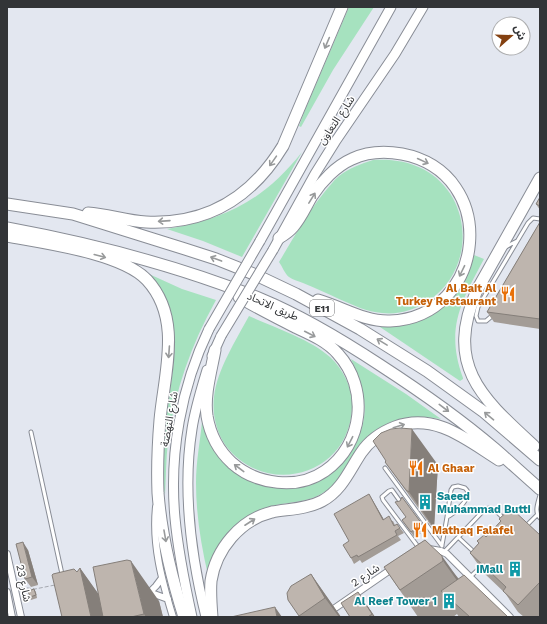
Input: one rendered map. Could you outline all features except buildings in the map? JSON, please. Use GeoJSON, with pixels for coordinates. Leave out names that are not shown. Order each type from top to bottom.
{"type":"FeatureCollection","features":[{"type":"Feature","properties":{"kind":"highway"},"geometry":{"type":"LineString","coordinates":[[73,214],[100,214],[145,222],[164,222],[201,215],[236,199],[262,175],[283,146],[342,7]]}},
{"type":"Feature","properties":{"kind":"highway"},"geometry":{"type":"LineString","coordinates":[[279,238],[293,227],[317,190],[334,172],[351,159],[377,152],[408,156],[432,166],[451,182],[460,195],[466,209],[471,229],[471,241],[466,264],[457,281],[444,298],[419,315],[399,320],[379,320],[359,316],[333,304],[296,294]]}},
{"type":"Feature","properties":{"kind":"highway"},"geometry":{"type":"LineString","coordinates":[[540,178],[477,290],[466,322],[465,346],[467,358],[475,381],[488,401],[540,452]]}},
{"type":"Feature","properties":{"kind":"highway","name":"طريق الاتحاد"},"geometry":{"type":"LineString","coordinates":[[7,204],[73,214],[216,259],[256,275],[296,294],[360,329],[427,371],[484,412],[540,460]]}},
{"type":"Feature","properties":{"kind":"highway","name":"طريق الاتحاد"},"geometry":{"type":"LineString","coordinates":[[7,228],[94,246],[156,263],[214,282],[288,312],[366,356],[439,405],[495,448],[540,489]]}},
{"type":"Feature","properties":{"kind":"highway"},"geometry":{"type":"LineString","coordinates":[[7,236],[45,243],[114,260],[135,271],[147,280],[156,293],[163,308],[167,323],[169,342],[168,362],[160,420],[158,493],[170,566],[184,617]]}},
{"type":"Feature","properties":{"kind":"highway"},"geometry":{"type":"LineString","coordinates":[[214,282],[254,306],[329,345],[344,360],[350,369],[357,389],[359,410],[355,430],[340,458],[324,472],[305,480],[289,482],[263,480],[253,477],[236,467],[217,445],[207,417],[207,397],[215,350]]}},
{"type":"Feature","properties":{"kind":"highway"},"geometry":{"type":"LineString","coordinates":[[212,617],[211,590],[213,574],[221,551],[233,535],[254,519],[263,515],[313,505],[328,497],[341,485],[362,452],[374,438],[390,429],[408,424],[431,424],[453,431],[524,475]]}},
{"type":"Feature","properties":{"kind":"highway"},"geometry":{"type":"LineString","coordinates":[[219,617],[217,594],[220,575],[227,553],[232,544],[233,535]]}},
{"type":"Feature","properties":{"kind":"main road","name":"شارع التعاون"},"geometry":{"type":"LineString","coordinates":[[260,241],[392,7]]}},
{"type":"Feature","properties":{"kind":"main road","name":"شارع التعاون"},"geometry":{"type":"LineString","coordinates":[[215,350],[221,336],[273,250],[321,164],[395,54],[423,7]]}},
{"type":"Feature","properties":{"kind":"main road","name":"شارع النهضة"},"geometry":{"type":"LineString","coordinates":[[192,617],[184,578],[175,519],[174,466],[176,441],[185,393],[202,344],[209,329],[260,241]]}},
{"type":"Feature","properties":{"kind":"main road"},"geometry":{"type":"LineString","coordinates":[[206,617],[192,545],[188,475],[189,453],[195,410],[207,370],[215,350]]}},
{"type":"Feature","properties":{"kind":"street"},"geometry":{"type":"LineString","coordinates":[[158,493],[155,516],[155,536],[162,578],[173,617]]}},
{"type":"Feature","properties":{"kind":"street"},"geometry":{"type":"LineString","coordinates":[[418,552],[428,549],[443,550],[510,617]]}},
{"type":"Feature","properties":{"kind":"street","name":"شارع 23"},"geometry":{"type":"LineString","coordinates":[[7,554],[21,617]]}},
{"type":"Feature","properties":{"kind":"street","name":"شارع 2"},"geometry":{"type":"LineString","coordinates":[[322,617],[400,563]]}},
{"type":"Feature","properties":{"kind":"street"},"geometry":{"type":"LineString","coordinates":[[149,593],[162,578]]}},
{"type":"Feature","properties":{"kind":"street","name":"شارع 23"},"geometry":{"type":"LineString","coordinates":[[7,592],[12,617]]}},
{"type":"Feature","properties":{"kind":"street"},"geometry":{"type":"LineString","coordinates":[[142,594],[149,593],[168,599]]}},
{"type":"Feature","properties":{"kind":"street"},"geometry":{"type":"LineString","coordinates":[[487,605],[493,601]]}},
{"type":"Feature","properties":{"kind":"lane"},"geometry":{"type":"LineString","coordinates":[[516,230],[520,221],[520,213]]}},
{"type":"Feature","properties":{"kind":"lane"},"geometry":{"type":"LineString","coordinates":[[496,310],[491,318],[486,321],[480,321],[476,318],[478,307],[530,220],[536,218],[540,219]]}},
{"type":"Feature","properties":{"kind":"lane"},"geometry":{"type":"LineString","coordinates":[[516,236],[518,241]]}},
{"type":"Feature","properties":{"kind":"lane"},"geometry":{"type":"LineString","coordinates":[[492,263],[507,246],[518,241]]}},
{"type":"Feature","properties":{"kind":"lane"},"geometry":{"type":"LineString","coordinates":[[31,432],[63,576]]}},
{"type":"Feature","properties":{"kind":"lane"},"geometry":{"type":"LineString","coordinates":[[385,468],[443,550]]}},
{"type":"Feature","properties":{"kind":"lane"},"geometry":{"type":"LineString","coordinates":[[443,550],[447,517],[452,488],[455,486],[464,487],[468,492],[467,496],[457,511],[447,517]]}},
{"type":"Feature","properties":{"kind":"lane"},"geometry":{"type":"LineString","coordinates":[[402,504],[392,490],[382,496],[383,500],[418,552]]}},
{"type":"Feature","properties":{"kind":"lane"},"geometry":{"type":"LineString","coordinates":[[540,495],[536,511],[540,518]]}},
{"type":"Feature","properties":{"kind":"lane"},"geometry":{"type":"LineString","coordinates":[[443,550],[459,538],[487,508],[494,510],[505,520],[506,524]]}},
{"type":"Feature","properties":{"kind":"lane"},"geometry":{"type":"LineString","coordinates":[[520,531],[537,515]]}},
{"type":"Feature","properties":{"kind":"lane"},"geometry":{"type":"LineString","coordinates":[[459,538],[474,552],[479,554]]}},
{"type":"Feature","properties":{"kind":"lane"},"geometry":{"type":"LineString","coordinates":[[470,577],[487,562]]}},
{"type":"Feature","properties":{"kind":"path"},"geometry":{"type":"LineString","coordinates":[[13,582],[20,581],[21,587],[30,589],[57,584]]}},
{"type":"Feature","properties":{"kind":"green space"},"geometry":{"type":"Polygon","coordinates":[[[349,7],[374,7],[333,70],[301,127],[299,126],[305,110],[349,7]]]}},
{"type":"Feature","properties":{"kind":"green space"},"geometry":{"type":"Polygon","coordinates":[[[302,152],[242,257],[203,241],[167,229],[208,220],[242,205],[273,183],[288,169],[302,152]]]}},
{"type":"Feature","properties":{"kind":"green space"},"geometry":{"type":"Polygon","coordinates":[[[373,160],[399,161],[423,169],[440,181],[452,197],[460,214],[463,234],[461,253],[455,271],[444,288],[428,301],[418,307],[400,312],[376,312],[355,306],[291,278],[286,274],[279,262],[311,210],[335,180],[351,168],[373,160]]]}},
{"type":"Feature","properties":{"kind":"green space"},"geometry":{"type":"Polygon","coordinates":[[[474,255],[484,259],[468,289],[458,316],[455,345],[463,378],[460,381],[380,327],[402,325],[418,320],[440,308],[450,300],[458,290],[465,279],[474,255]]]}},
{"type":"Feature","properties":{"kind":"green space"},"geometry":{"type":"Polygon","coordinates":[[[149,274],[182,289],[216,300],[199,334],[185,368],[175,404],[168,441],[165,495],[162,460],[165,424],[174,361],[174,335],[170,309],[165,297],[148,275],[149,274]]]}},
{"type":"Feature","properties":{"kind":"green space"},"geometry":{"type":"Polygon","coordinates":[[[249,316],[302,339],[322,351],[335,362],[347,380],[351,394],[352,408],[347,431],[337,450],[321,464],[303,472],[283,475],[262,472],[243,462],[226,446],[217,429],[214,397],[219,376],[228,355],[249,316]]]}},
{"type":"Feature","properties":{"kind":"green space"},"geometry":{"type":"Polygon","coordinates":[[[351,359],[406,394],[441,419],[416,417],[399,419],[384,425],[366,442],[343,475],[325,492],[310,499],[262,509],[240,522],[231,530],[217,549],[208,575],[199,529],[196,495],[197,467],[202,422],[205,432],[215,451],[229,467],[246,479],[267,487],[275,487],[329,475],[342,464],[347,457],[356,442],[364,418],[365,407],[361,384],[351,359]]]}},
{"type":"Feature","properties":{"kind":"place","name":"Al Bait Al Turkey Restaurant"},"geometry":{"type":"Point","coordinates":[508,294]}},
{"type":"Feature","properties":{"kind":"place","name":"Al Ghaar"},"geometry":{"type":"Point","coordinates":[416,468]}},
{"type":"Feature","properties":{"kind":"place","name":"Saeed Muhammad Butti"},"geometry":{"type":"Point","coordinates":[425,502]}},
{"type":"Feature","properties":{"kind":"place","name":"Mathaq Falafel"},"geometry":{"type":"Point","coordinates":[420,530]}},
{"type":"Feature","properties":{"kind":"place","name":"iMall"},"geometry":{"type":"Point","coordinates":[515,569]}},
{"type":"Feature","properties":{"kind":"place","name":"Al Reef Tower 1"},"geometry":{"type":"Point","coordinates":[449,601]}}]}
